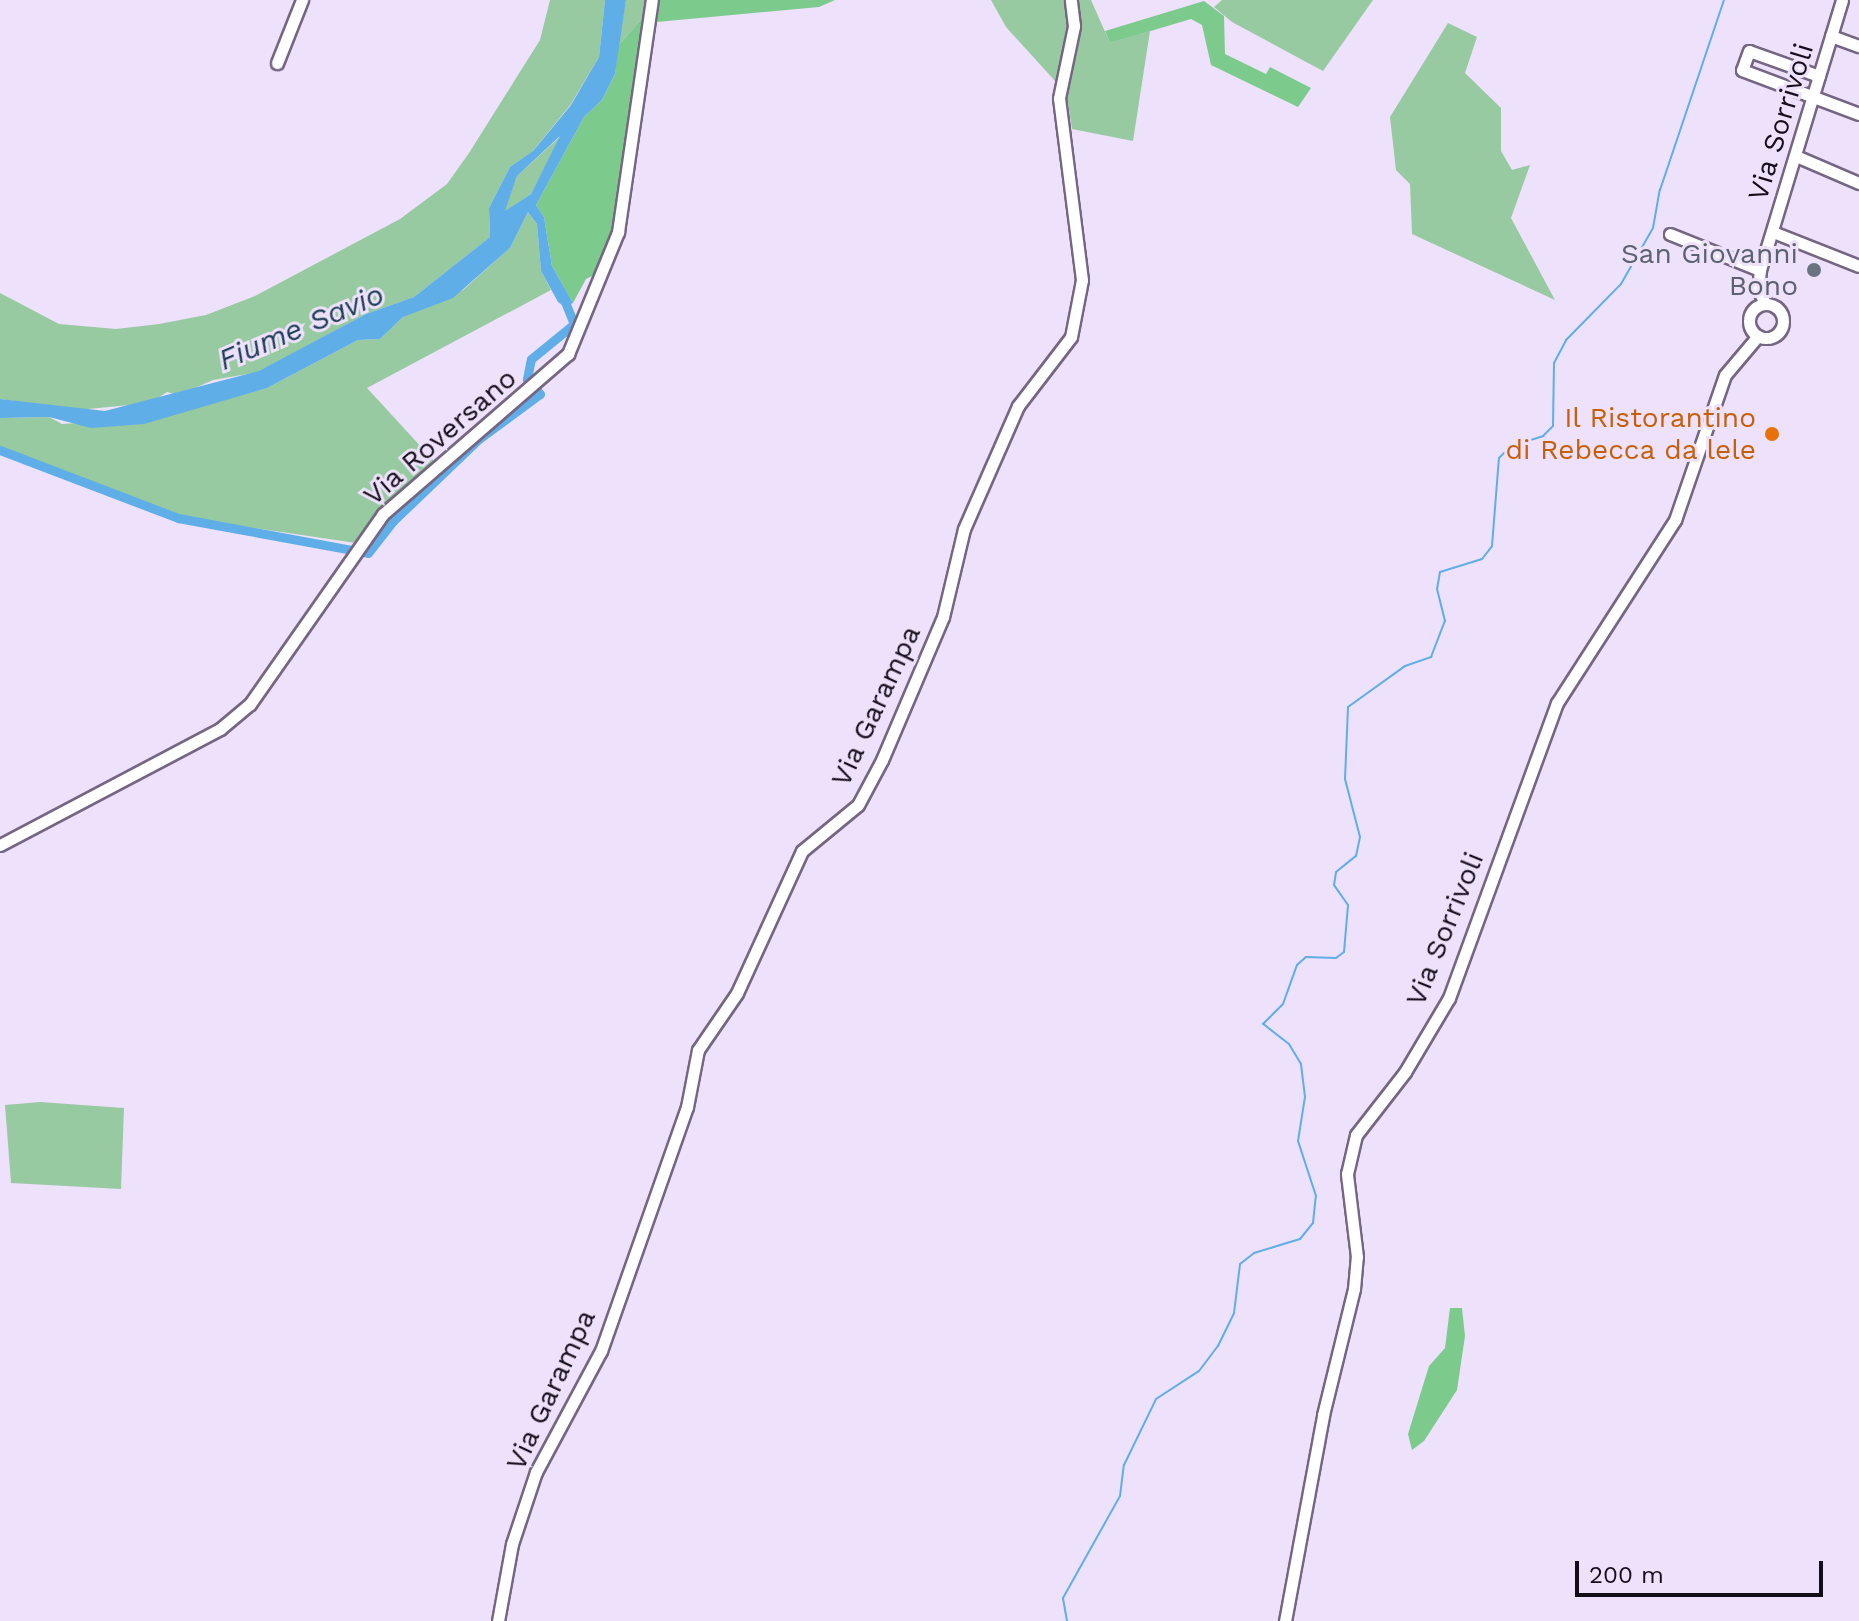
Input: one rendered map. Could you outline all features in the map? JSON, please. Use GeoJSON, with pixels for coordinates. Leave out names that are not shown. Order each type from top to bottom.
{"type":"FeatureCollection","features":[{"type":"Feature","properties":{"kind":"street"},"geometry":{"type":"LineString","coordinates":[[277,63],[302,0]]}},
{"type":"Feature","properties":{"kind":"street","name":"Via Roversano"},"geometry":{"type":"LineString","coordinates":[[0,845],[220,729],[273,677],[383,514],[481,425],[522,399],[550,373],[578,335],[618,232],[652,0]]}},
{"type":"Feature","properties":{"kind":"street","name":"Via Garampa"},"geometry":{"type":"LineString","coordinates":[[498,1621],[512,1544],[536,1472],[601,1351],[687,1107],[698,1050],[737,993],[802,851],[858,805],[882,760],[943,617],[964,529],[1018,406],[1071,337],[1082,280],[1059,98],[1074,26],[1071,0]]}},
{"type":"Feature","properties":{"kind":"street","name":"Via Sorrivoli"},"geometry":{"type":"LineString","coordinates":[[1285,1621],[1323,1415],[1354,1289],[1357,1257],[1347,1174],[1352,1145],[1449,998],[1557,703],[1675,520],[1725,375],[1755,332],[1760,305],[1753,291],[1842,0]]}},
{"type":"Feature","properties":{"kind":"street"},"geometry":{"type":"LineString","coordinates":[[1831,36],[1859,46]]}},
{"type":"Feature","properties":{"kind":"street"},"geometry":{"type":"LineString","coordinates":[[1819,76],[1749,51],[1742,70],[1859,114]]}},
{"type":"Feature","properties":{"kind":"street"},"geometry":{"type":"LineString","coordinates":[[1796,156],[1859,183]]}},
{"type":"Feature","properties":{"kind":"street"},"geometry":{"type":"LineString","coordinates":[[1773,232],[1859,266]]}},
{"type":"Feature","properties":{"kind":"street"},"geometry":{"type":"LineString","coordinates":[[1670,234],[1760,270]]}},
{"type":"Feature","properties":{"kind":"street","name":"Via Sorrivoli"},"geometry":{"type":"LineString","coordinates":[[1755,332],[1770,338],[1783,327],[1780,310],[1760,305]]}},
{"type":"Feature","properties":{"kind":"green space"},"geometry":{"type":"Polygon","coordinates":[[[550,0],[605,0],[599,57],[571,104],[532,152],[510,167],[489,208],[490,237],[414,297],[366,314],[259,372],[213,380],[179,395],[167,392],[150,403],[78,410],[0,399],[0,293],[59,324],[116,329],[159,324],[206,315],[255,296],[400,219],[447,184],[469,153],[540,40],[550,0]]]}},
{"type":"Feature","properties":{"kind":"green space"},"geometry":{"type":"Polygon","coordinates":[[[626,0],[650,0],[648,22],[640,21],[618,46],[626,0]]]}},
{"type":"Feature","properties":{"kind":"green space"},"geometry":{"type":"Polygon","coordinates":[[[660,0],[835,0],[819,7],[657,22],[660,0]]]}},
{"type":"Feature","properties":{"kind":"green space"},"geometry":{"type":"Polygon","coordinates":[[[991,0],[1066,0],[1069,27],[1056,82],[1006,27],[991,0]]]}},
{"type":"Feature","properties":{"kind":"green space"},"geometry":{"type":"Polygon","coordinates":[[[1075,0],[1091,0],[1110,43],[1150,31],[1133,141],[1072,129],[1065,85],[1073,60],[1075,0]]]}},
{"type":"Feature","properties":{"kind":"green space"},"geometry":{"type":"Polygon","coordinates":[[[1222,0],[1373,0],[1323,71],[1232,22],[1214,7],[1222,0]]]}},
{"type":"Feature","properties":{"kind":"green space"},"geometry":{"type":"Polygon","coordinates":[[[1204,1],[1224,16],[1225,54],[1266,74],[1270,67],[1311,88],[1298,107],[1211,65],[1202,25],[1191,19],[1110,43],[1105,31],[1204,1]]]}},
{"type":"Feature","properties":{"kind":"green space"},"geometry":{"type":"Polygon","coordinates":[[[640,21],[648,22],[621,209],[598,273],[586,279],[573,303],[552,266],[544,217],[536,205],[584,117],[602,100],[615,74],[618,46],[640,21]]]}},
{"type":"Feature","properties":{"kind":"green space"},"geometry":{"type":"Polygon","coordinates":[[[1448,23],[1477,37],[1465,73],[1501,108],[1501,151],[1512,170],[1530,165],[1511,218],[1555,300],[1412,234],[1410,184],[1396,170],[1390,117],[1448,23]]]}},
{"type":"Feature","properties":{"kind":"green space"},"geometry":{"type":"Polygon","coordinates":[[[562,135],[531,194],[504,212],[517,176],[562,135]]]}},
{"type":"Feature","properties":{"kind":"green space"},"geometry":{"type":"Polygon","coordinates":[[[528,212],[537,224],[541,271],[551,290],[367,388],[435,462],[356,543],[178,517],[0,446],[0,418],[49,417],[62,424],[156,418],[267,388],[358,340],[380,339],[403,317],[463,290],[510,248],[528,212]]]}},
{"type":"Feature","properties":{"kind":"green space"},"geometry":{"type":"Polygon","coordinates":[[[40,1102],[124,1108],[121,1189],[11,1183],[5,1105],[40,1102]]]}},
{"type":"Feature","properties":{"kind":"green space"},"geometry":{"type":"Polygon","coordinates":[[[1450,1308],[1462,1308],[1465,1336],[1457,1390],[1424,1441],[1412,1450],[1408,1434],[1429,1366],[1445,1348],[1450,1308]]]}},
{"type":"Feature","properties":{"kind":"water"},"geometry":{"type":"Polygon","coordinates":[[[605,0],[626,0],[615,74],[602,100],[584,117],[536,205],[544,217],[552,266],[573,303],[565,307],[558,302],[541,271],[537,224],[528,212],[510,248],[453,298],[403,317],[380,339],[358,340],[267,388],[144,424],[91,428],[49,417],[0,418],[0,399],[105,411],[259,371],[366,314],[414,297],[490,237],[489,208],[510,167],[533,151],[571,105],[599,57],[605,0]],[[560,136],[517,176],[505,211],[531,194],[560,136]]]}},
{"type":"Feature","properties":{"kind":"waterway"},"geometry":{"type":"LineString","coordinates":[[1067,1621],[1063,1598],[1120,1496],[1124,1465],[1156,1399],[1199,1371],[1218,1346],[1234,1313],[1240,1264],[1254,1253],[1300,1239],[1313,1223],[1316,1196],[1298,1141],[1305,1097],[1301,1064],[1289,1044],[1263,1024],[1283,1004],[1297,965],[1306,957],[1336,958],[1344,952],[1348,905],[1334,885],[1336,872],[1356,856],[1360,837],[1345,779],[1348,707],[1405,666],[1431,657],[1445,621],[1437,589],[1440,572],[1482,559],[1492,546],[1499,458],[1511,446],[1543,436],[1553,426],[1554,363],[1566,340],[1621,284],[1653,228],[1660,190],[1724,0]]}},
{"type":"Feature","properties":{"kind":"waterway"},"geometry":{"type":"LineString","coordinates":[[0,450],[178,518],[368,553],[393,521],[480,438],[540,394],[527,379],[531,359],[574,324],[563,297]]}},
{"type":"Feature","properties":{"kind":"place","name":"San Giovanni Bono"},"geometry":{"type":"Point","coordinates":[1814,270]}},
{"type":"Feature","properties":{"kind":"place","name":"Il Ristorantino di Rebecca da lele"},"geometry":{"type":"Point","coordinates":[1772,434]}},
{"type":"Feature","properties":{"kind":"water label","name":"Fiume Savio"},"geometry":{"type":"Point","coordinates":[301,327]}}]}
